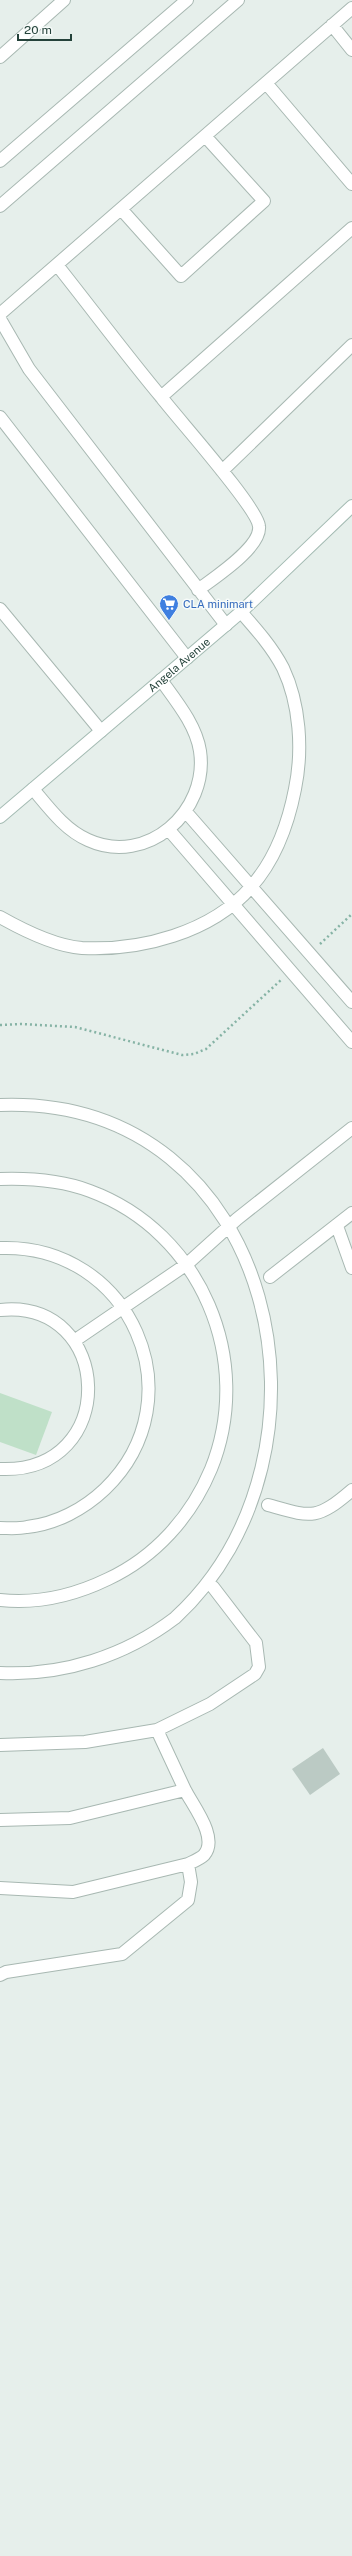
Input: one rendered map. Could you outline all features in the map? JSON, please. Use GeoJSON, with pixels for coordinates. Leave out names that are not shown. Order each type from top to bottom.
{"type":"FeatureCollection","features":[{"type":"Feature","properties":{"kind":"street"},"geometry":{"type":"LineString","coordinates":[[0,57],[64,0]]}},
{"type":"Feature","properties":{"kind":"street"},"geometry":{"type":"LineString","coordinates":[[0,161],[187,0]]}},
{"type":"Feature","properties":{"kind":"street"},"geometry":{"type":"LineString","coordinates":[[0,206],[238,0]]}},
{"type":"Feature","properties":{"kind":"street"},"geometry":{"type":"LineString","coordinates":[[0,314],[352,8]]}},
{"type":"Feature","properties":{"kind":"street"},"geometry":{"type":"LineString","coordinates":[[332,25],[352,50]]}},
{"type":"Feature","properties":{"kind":"street"},"geometry":{"type":"LineString","coordinates":[[266,83],[352,184]]}},
{"type":"Feature","properties":{"kind":"street"},"geometry":{"type":"LineString","coordinates":[[121,209],[181,276],[264,201],[205,136]]}},
{"type":"Feature","properties":{"kind":"street"},"geometry":{"type":"LineString","coordinates":[[161,397],[352,228]]}},
{"type":"Feature","properties":{"kind":"street"},"geometry":{"type":"LineString","coordinates":[[57,265],[161,397],[222,471],[252,512],[259,526],[256,540],[245,552],[198,590]]}},
{"type":"Feature","properties":{"kind":"street"},"geometry":{"type":"LineString","coordinates":[[0,319],[29,370],[226,625]]}},
{"type":"Feature","properties":{"kind":"street"},"geometry":{"type":"LineString","coordinates":[[222,471],[352,345]]}},
{"type":"Feature","properties":{"kind":"street"},"geometry":{"type":"LineString","coordinates":[[0,417],[187,658]]}},
{"type":"Feature","properties":{"kind":"street","name":"Angela Avenue"},"geometry":{"type":"LineString","coordinates":[[0,817],[241,612],[352,506]]}},
{"type":"Feature","properties":{"kind":"street"},"geometry":{"type":"LineString","coordinates":[[0,609],[101,731]]}},
{"type":"Feature","properties":{"kind":"street"},"geometry":{"type":"LineString","coordinates":[[0,917],[51,940],[80,948],[115,947],[159,940],[210,920],[232,904],[251,887],[273,853],[289,818],[299,771],[299,733],[293,699],[283,668],[266,642],[241,612]]}},
{"type":"Feature","properties":{"kind":"street"},"geometry":{"type":"LineString","coordinates":[[33,790],[71,830],[89,841],[110,846],[130,846],[151,840],[169,830],[186,812],[196,793],[201,772],[200,751],[193,730],[182,710],[161,680]]}},
{"type":"Feature","properties":{"kind":"street"},"geometry":{"type":"LineString","coordinates":[[186,812],[352,1002]]}},
{"type":"Feature","properties":{"kind":"street"},"geometry":{"type":"LineString","coordinates":[[169,830],[352,1042]]}},
{"type":"Feature","properties":{"kind":"street"},"geometry":{"type":"LineString","coordinates":[[0,1105],[54,1108],[90,1116],[124,1129],[156,1146],[186,1167],[214,1191],[244,1230]]}},
{"type":"Feature","properties":{"kind":"street"},"geometry":{"type":"LineString","coordinates":[[74,1341],[123,1306],[187,1264],[237,1219],[352,1128]]}},
{"type":"Feature","properties":{"kind":"street"},"geometry":{"type":"LineString","coordinates":[[0,1179],[28,1178],[59,1182],[89,1191],[117,1203],[143,1220],[167,1240],[187,1264],[207,1298],[220,1334],[227,1373],[226,1412],[220,1443],[204,1487],[182,1520],[161,1543],[124,1572],[89,1588],[51,1599],[0,1600]]}},
{"type":"Feature","properties":{"kind":"street"},"geometry":{"type":"LineString","coordinates":[[270,1277],[352,1213]]}},
{"type":"Feature","properties":{"kind":"street"},"geometry":{"type":"LineString","coordinates":[[337,1226],[352,1268]]}},
{"type":"Feature","properties":{"kind":"street"},"geometry":{"type":"LineString","coordinates":[[0,1248],[17,1247],[42,1251],[68,1260],[90,1273],[110,1290],[123,1306],[142,1342],[149,1377],[147,1412],[137,1446],[118,1476],[93,1501],[62,1518],[28,1527],[0,1528]]}},
{"type":"Feature","properties":{"kind":"street"},"geometry":{"type":"LineString","coordinates":[[264,1265],[275,1292]]}},
{"type":"Feature","properties":{"kind":"street"},"geometry":{"type":"LineString","coordinates":[[0,1310],[12,1309],[31,1312],[49,1319],[74,1341],[86,1365],[90,1385],[88,1406],[81,1425],[70,1442],[54,1456],[36,1465],[16,1469],[0,1468]]}},
{"type":"Feature","properties":{"kind":"street"},"geometry":{"type":"LineString","coordinates":[[260,1518],[268,1505],[273,1490]]}},
{"type":"Feature","properties":{"kind":"street"},"geometry":{"type":"LineString","coordinates":[[268,1505],[306,1516],[320,1514],[352,1490]]}},
{"type":"Feature","properties":{"kind":"street"},"geometry":{"type":"LineString","coordinates":[[0,1673],[55,1670],[92,1661],[128,1648],[161,1629],[192,1606],[213,1587],[241,1550]]}},
{"type":"Feature","properties":{"kind":"street"},"geometry":{"type":"LineString","coordinates":[[0,1745],[85,1742],[157,1730],[210,1704],[255,1674],[260,1667],[256,1643],[213,1587]]}},
{"type":"Feature","properties":{"kind":"street"},"geometry":{"type":"LineString","coordinates":[[0,1888],[73,1892],[188,1864],[203,1856],[209,1847],[208,1835],[157,1730]]}},
{"type":"Feature","properties":{"kind":"street"},"geometry":{"type":"LineString","coordinates":[[0,1820],[70,1818],[185,1790]]}},
{"type":"Feature","properties":{"kind":"street"},"geometry":{"type":"LineString","coordinates":[[0,1975],[6,1972],[122,1954],[188,1900],[191,1882],[188,1864]]}},
{"type":"Feature","properties":{"kind":"path"},"geometry":{"type":"LineString","coordinates":[[310,954],[352,914]]}},
{"type":"Feature","properties":{"kind":"path"},"geometry":{"type":"LineString","coordinates":[[0,1025],[21,1024],[75,1027],[182,1056],[194,1054],[206,1048],[291,972]]}},
{"type":"Feature","properties":{"kind":"green space"},"geometry":{"type":"Polygon","coordinates":[[[0,1393],[52,1412],[36,1455],[0,1442],[0,1393]]]}},
{"type":"Feature","properties":{"kind":"building"},"geometry":{"type":"Polygon","coordinates":[[[323,1748],[340,1774],[310,1795],[292,1769],[323,1748]]]}},
{"type":"Feature","properties":{"kind":"place","name":"CLA minimart"},"geometry":{"type":"Point","coordinates":[169,621]}}]}
